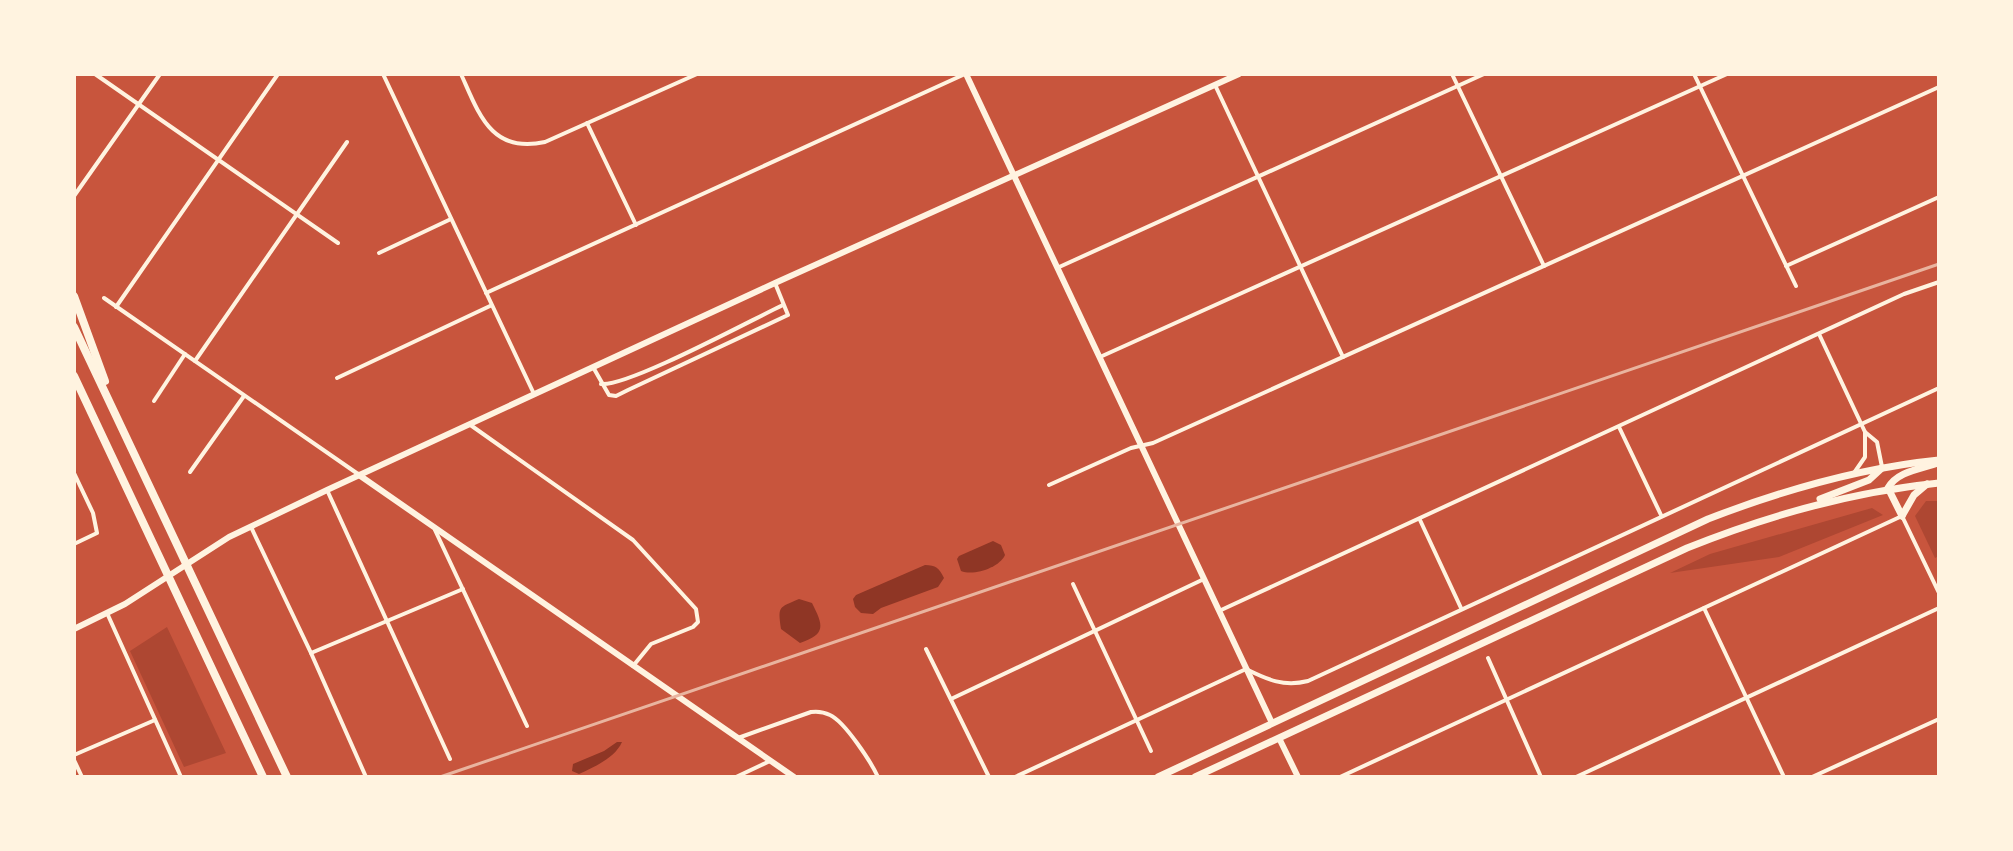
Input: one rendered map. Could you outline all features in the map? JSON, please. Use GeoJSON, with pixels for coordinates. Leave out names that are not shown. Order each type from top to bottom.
{"type":"FeatureCollection","features":[{"type":"Feature","properties":{"kind":"highway"},"geometry":{"type":"LineString","coordinates":[[74,296],[96,352],[113,409]]}},
{"type":"Feature","properties":{"kind":"highway"},"geometry":{"type":"LineString","coordinates":[[74,327],[287,777]]}},
{"type":"Feature","properties":{"kind":"highway"},"geometry":{"type":"LineString","coordinates":[[74,376],[263,777]]}},
{"type":"Feature","properties":{"kind":"highway"},"geometry":{"type":"LineString","coordinates":[[1158,777],[1708,519],[1770,496],[1854,473],[1939,462]]}},
{"type":"Feature","properties":{"kind":"highway"},"geometry":{"type":"LineString","coordinates":[[1888,488],[1900,475],[1939,462]]}},
{"type":"Feature","properties":{"kind":"highway"},"geometry":{"type":"LineString","coordinates":[[1195,777],[1687,548],[1869,480],[1882,468]]}},
{"type":"Feature","properties":{"kind":"highway"},"geometry":{"type":"LineString","coordinates":[[1772,516],[1888,488],[1939,483]]}},
{"type":"Feature","properties":{"kind":"highway"},"geometry":{"type":"LineString","coordinates":[[1902,516],[1914,495],[1927,484]]}},
{"type":"Feature","properties":{"kind":"highway"},"geometry":{"type":"LineString","coordinates":[[1888,488],[1902,516]]}},
{"type":"Feature","properties":{"kind":"street"},"geometry":{"type":"LineString","coordinates":[[95,74],[338,243]]}},
{"type":"Feature","properties":{"kind":"street"},"geometry":{"type":"LineString","coordinates":[[74,196],[160,74]]}},
{"type":"Feature","properties":{"kind":"street"},"geometry":{"type":"LineString","coordinates":[[116,307],[278,74]]}},
{"type":"Feature","properties":{"kind":"street"},"geometry":{"type":"LineString","coordinates":[[383,74],[534,394]]}},
{"type":"Feature","properties":{"kind":"street"},"geometry":{"type":"LineString","coordinates":[[461,74],[485,125],[492,132],[523,145],[545,142],[697,74]]}},
{"type":"Feature","properties":{"kind":"street"},"geometry":{"type":"LineString","coordinates":[[486,293],[965,74],[1298,777]]}},
{"type":"Feature","properties":{"kind":"street"},"geometry":{"type":"LineString","coordinates":[[74,629],[139,595],[207,549],[327,490],[775,283],[1239,74]]}},
{"type":"Feature","properties":{"kind":"street"},"geometry":{"type":"LineString","coordinates":[[1452,74],[1544,266]]}},
{"type":"Feature","properties":{"kind":"street"},"geometry":{"type":"LineString","coordinates":[[1057,268],[1484,74]]}},
{"type":"Feature","properties":{"kind":"street"},"geometry":{"type":"LineString","coordinates":[[1694,74],[1796,286]]}},
{"type":"Feature","properties":{"kind":"street"},"geometry":{"type":"LineString","coordinates":[[1100,357],[1727,74]]}},
{"type":"Feature","properties":{"kind":"street"},"geometry":{"type":"LineString","coordinates":[[1215,85],[1343,357]]}},
{"type":"Feature","properties":{"kind":"street"},"geometry":{"type":"LineString","coordinates":[[1049,485],[1140,445],[1153,443],[1939,87]]}},
{"type":"Feature","properties":{"kind":"street"},"geometry":{"type":"LineString","coordinates":[[587,123],[636,225]]}},
{"type":"Feature","properties":{"kind":"street"},"geometry":{"type":"LineString","coordinates":[[195,361],[347,142]]}},
{"type":"Feature","properties":{"kind":"street"},"geometry":{"type":"LineString","coordinates":[[1786,266],[1939,197]]}},
{"type":"Feature","properties":{"kind":"street"},"geometry":{"type":"LineString","coordinates":[[379,253],[451,219]]}},
{"type":"Feature","properties":{"kind":"street"},"geometry":{"type":"LineString","coordinates":[[1219,611],[1904,294],[1939,282]]}},
{"type":"Feature","properties":{"kind":"street"},"geometry":{"type":"LineString","coordinates":[[593,367],[609,395],[616,396],[788,315],[775,283]]}},
{"type":"Feature","properties":{"kind":"street"},"geometry":{"type":"LineString","coordinates":[[104,298],[794,777]]}},
{"type":"Feature","properties":{"kind":"street"},"geometry":{"type":"LineString","coordinates":[[337,378],[491,305]]}},
{"type":"Feature","properties":{"kind":"street"},"geometry":{"type":"LineString","coordinates":[[601,384],[608,385],[637,374],[783,305]]}},
{"type":"Feature","properties":{"kind":"street"},"geometry":{"type":"LineString","coordinates":[[1819,334],[1865,432],[1877,442],[1882,468]]}},
{"type":"Feature","properties":{"kind":"street"},"geometry":{"type":"LineString","coordinates":[[154,401],[185,354]]}},
{"type":"Feature","properties":{"kind":"street"},"geometry":{"type":"LineString","coordinates":[[1015,777],[1246,669],[1275,682],[1297,684],[1308,681],[1939,388]]}},
{"type":"Feature","properties":{"kind":"street"},"geometry":{"type":"LineString","coordinates":[[190,472],[244,395]]}},
{"type":"Feature","properties":{"kind":"street"},"geometry":{"type":"LineString","coordinates":[[469,424],[633,540],[696,609],[698,622],[693,627],[651,644],[633,666]]}},
{"type":"Feature","properties":{"kind":"street"},"geometry":{"type":"LineString","coordinates":[[1619,427],[1661,516]]}},
{"type":"Feature","properties":{"kind":"street"},"geometry":{"type":"LineString","coordinates":[[1854,473],[1865,457],[1865,432]]}},
{"type":"Feature","properties":{"kind":"street"},"geometry":{"type":"LineString","coordinates":[[74,473],[93,513],[97,533],[74,544]]}},
{"type":"Feature","properties":{"kind":"street"},"geometry":{"type":"LineString","coordinates":[[327,490],[450,759]]}},
{"type":"Feature","properties":{"kind":"street"},"geometry":{"type":"LineString","coordinates":[[1340,777],[1902,516],[1939,593]]}},
{"type":"Feature","properties":{"kind":"street"},"geometry":{"type":"LineString","coordinates":[[1420,520],[1462,609]]}},
{"type":"Feature","properties":{"kind":"street"},"geometry":{"type":"LineString","coordinates":[[251,527],[366,777]]}},
{"type":"Feature","properties":{"kind":"street"},"geometry":{"type":"LineString","coordinates":[[434,527],[527,726]]}},
{"type":"Feature","properties":{"kind":"street"},"geometry":{"type":"LineString","coordinates":[[951,699],[1204,579]]}},
{"type":"Feature","properties":{"kind":"street"},"geometry":{"type":"LineString","coordinates":[[1073,584],[1151,751]]}},
{"type":"Feature","properties":{"kind":"street"},"geometry":{"type":"LineString","coordinates":[[311,653],[463,589]]}},
{"type":"Feature","properties":{"kind":"street"},"geometry":{"type":"LineString","coordinates":[[1704,608],[1784,777]]}},
{"type":"Feature","properties":{"kind":"street"},"geometry":{"type":"LineString","coordinates":[[1576,777],[1939,608]]}},
{"type":"Feature","properties":{"kind":"street"},"geometry":{"type":"LineString","coordinates":[[107,613],[181,777]]}},
{"type":"Feature","properties":{"kind":"street"},"geometry":{"type":"LineString","coordinates":[[926,649],[989,777]]}},
{"type":"Feature","properties":{"kind":"street"},"geometry":{"type":"LineString","coordinates":[[1488,658],[1541,777]]}},
{"type":"Feature","properties":{"kind":"street"},"geometry":{"type":"LineString","coordinates":[[738,738],[811,712],[822,712],[837,719],[878,777]]}},
{"type":"Feature","properties":{"kind":"street"},"geometry":{"type":"LineString","coordinates":[[1812,777],[1939,719]]}},
{"type":"Feature","properties":{"kind":"street"},"geometry":{"type":"LineString","coordinates":[[82,777],[75,761],[155,720]]}},
{"type":"Feature","properties":{"kind":"street"},"geometry":{"type":"LineString","coordinates":[[736,777],[771,761]]}},
{"type":"Feature","properties":{"kind":"shaded area"},"geometry":{"type":"Polygon","coordinates":[[[1926,501],[1939,501],[1939,556],[1935,558],[1915,516],[1926,501]]]}},
{"type":"Feature","properties":{"kind":"shaded area"},"geometry":{"type":"Polygon","coordinates":[[[1872,508],[1883,515],[1779,557],[1670,573],[1710,554],[1872,508]]]}},
{"type":"Feature","properties":{"kind":"shaded area"},"geometry":{"type":"Polygon","coordinates":[[[993,541],[1001,545],[1005,555],[1002,560],[986,570],[961,571],[959,556],[993,541]]]}},
{"type":"Feature","properties":{"kind":"shaded area"},"geometry":{"type":"Polygon","coordinates":[[[925,565],[939,569],[944,578],[938,587],[881,608],[873,614],[861,613],[855,607],[853,599],[856,595],[925,565]]]}},
{"type":"Feature","properties":{"kind":"shaded area"},"geometry":{"type":"Polygon","coordinates":[[[799,599],[812,603],[820,623],[815,636],[800,643],[781,629],[780,616],[783,606],[799,599]]]}},
{"type":"Feature","properties":{"kind":"shaded area"},"geometry":{"type":"Polygon","coordinates":[[[167,627],[226,753],[184,767],[130,651],[167,627]]]}},
{"type":"Feature","properties":{"kind":"shaded area"},"geometry":{"type":"Polygon","coordinates":[[[622,742],[619,748],[604,761],[579,774],[572,771],[573,764],[622,742]]]}},
{"type":"Feature","properties":{"kind":"railway"},"geometry":{"type":"LineString","coordinates":[[440,777],[1939,264]]}}]}
